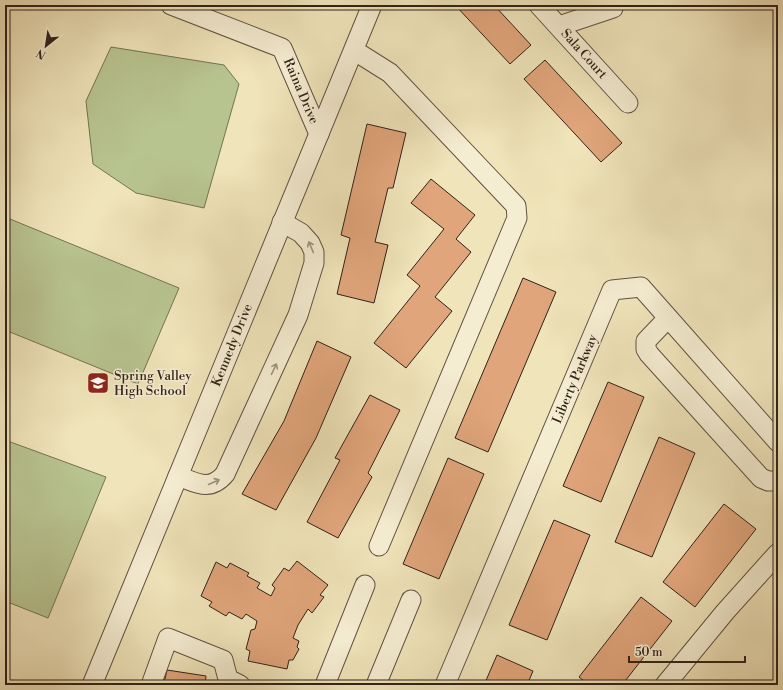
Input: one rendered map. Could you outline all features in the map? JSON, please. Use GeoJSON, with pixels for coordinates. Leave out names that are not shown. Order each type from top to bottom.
{"type":"FeatureCollection","features":[{"type":"Feature","properties":{"kind":"street","name":"Raina Drive"},"geometry":{"type":"LineString","coordinates":[[171,5],[282,48],[319,134]]}},
{"type":"Feature","properties":{"kind":"street","name":"Kennedy Drive"},"geometry":{"type":"LineString","coordinates":[[92,685],[282,222],[355,51],[372,5]]}},
{"type":"Feature","properties":{"kind":"street","name":"Sala Court"},"geometry":{"type":"LineString","coordinates":[[539,5],[628,103]]}},
{"type":"Feature","properties":{"kind":"street"},"geometry":{"type":"LineString","coordinates":[[559,26],[613,8],[613,5]]}},
{"type":"Feature","properties":{"kind":"street"},"geometry":{"type":"LineString","coordinates":[[355,51],[390,73],[516,206],[517,218],[379,546]]}},
{"type":"Feature","properties":{"kind":"street"},"geometry":{"type":"LineString","coordinates":[[178,476],[204,485],[212,485],[220,480],[225,474],[298,315],[314,263],[314,252],[310,243],[302,233],[282,222]]}},
{"type":"Feature","properties":{"kind":"street","name":"Liberty Parkway"},"geometry":{"type":"LineString","coordinates":[[445,685],[612,290],[641,287],[778,442]]}},
{"type":"Feature","properties":{"kind":"street"},"geometry":{"type":"LineString","coordinates":[[668,318],[646,341],[646,349],[649,354],[761,478],[768,481],[778,481]]}},
{"type":"Feature","properties":{"kind":"street"},"geometry":{"type":"LineString","coordinates":[[665,685],[725,612],[778,553]]}},
{"type":"Feature","properties":{"kind":"street"},"geometry":{"type":"LineString","coordinates":[[325,685],[365,585]]}},
{"type":"Feature","properties":{"kind":"street"},"geometry":{"type":"LineString","coordinates":[[376,685],[411,600]]}},
{"type":"Feature","properties":{"kind":"street"},"geometry":{"type":"LineString","coordinates":[[151,685],[168,638],[223,660],[228,679],[240,685]]}},
{"type":"Feature","properties":{"kind":"green space"},"geometry":{"type":"Polygon","coordinates":[[[111,47],[224,65],[239,84],[204,208],[136,193],[93,164],[86,101],[111,47]]]}},
{"type":"Feature","properties":{"kind":"green space"},"geometry":{"type":"Polygon","coordinates":[[[5,217],[179,288],[138,384],[5,330],[5,217]]]}},
{"type":"Feature","properties":{"kind":"green space"},"geometry":{"type":"Polygon","coordinates":[[[5,440],[106,477],[48,618],[5,601],[5,440]]]}},
{"type":"Feature","properties":{"kind":"building"},"geometry":{"type":"Polygon","coordinates":[[[455,5],[494,5],[531,45],[510,64],[455,5]]]}},
{"type":"Feature","properties":{"kind":"building"},"geometry":{"type":"Polygon","coordinates":[[[545,60],[622,143],[601,162],[524,79],[545,60]]]}},
{"type":"Feature","properties":{"kind":"building"},"geometry":{"type":"Polygon","coordinates":[[[367,124],[406,133],[393,188],[388,188],[375,242],[388,245],[374,303],[337,294],[350,238],[341,235],[367,124]]]}},
{"type":"Feature","properties":{"kind":"building"},"geometry":{"type":"Polygon","coordinates":[[[431,179],[475,215],[456,239],[471,252],[435,297],[452,311],[406,368],[374,343],[420,286],[407,275],[444,229],[411,203],[431,179]]]}},
{"type":"Feature","properties":{"kind":"building"},"geometry":{"type":"Polygon","coordinates":[[[523,278],[556,292],[488,452],[455,438],[523,278]]]}},
{"type":"Feature","properties":{"kind":"building"},"geometry":{"type":"Polygon","coordinates":[[[317,341],[351,357],[316,438],[276,510],[242,494],[284,421],[317,341]]]}},
{"type":"Feature","properties":{"kind":"building"},"geometry":{"type":"Polygon","coordinates":[[[608,382],[644,397],[601,502],[563,486],[608,382]]]}},
{"type":"Feature","properties":{"kind":"building"},"geometry":{"type":"Polygon","coordinates":[[[370,395],[400,410],[368,473],[372,477],[338,538],[307,522],[340,460],[335,458],[370,395]]]}},
{"type":"Feature","properties":{"kind":"building"},"geometry":{"type":"Polygon","coordinates":[[[659,437],[695,453],[652,557],[615,542],[659,437]]]}},
{"type":"Feature","properties":{"kind":"building"},"geometry":{"type":"Polygon","coordinates":[[[448,458],[484,474],[439,579],[403,564],[448,458]]]}},
{"type":"Feature","properties":{"kind":"building"},"geometry":{"type":"Polygon","coordinates":[[[724,504],[756,529],[695,607],[663,582],[724,504]]]}},
{"type":"Feature","properties":{"kind":"building"},"geometry":{"type":"Polygon","coordinates":[[[554,520],[590,535],[547,640],[509,625],[554,520]]]}},
{"type":"Feature","properties":{"kind":"building"},"geometry":{"type":"Polygon","coordinates":[[[297,561],[328,585],[320,595],[324,597],[312,613],[308,609],[298,625],[293,638],[299,641],[297,647],[299,649],[293,660],[289,660],[287,669],[248,661],[250,651],[246,649],[251,630],[255,629],[257,621],[246,614],[242,619],[229,612],[226,616],[209,606],[212,602],[201,596],[216,562],[227,568],[230,563],[249,573],[247,576],[260,583],[257,588],[271,596],[275,588],[272,585],[284,568],[289,571],[297,561]]]}},
{"type":"Feature","properties":{"kind":"building"},"geometry":{"type":"Polygon","coordinates":[[[641,597],[672,621],[622,685],[589,685],[579,677],[641,597]]]}},
{"type":"Feature","properties":{"kind":"building"},"geometry":{"type":"Polygon","coordinates":[[[497,655],[533,671],[527,685],[484,685],[497,655]]]}},
{"type":"Feature","properties":{"kind":"building"},"geometry":{"type":"Polygon","coordinates":[[[167,670],[206,676],[205,685],[158,685],[161,680],[165,679],[167,670]]]}},
{"type":"Feature","properties":{"kind":"place","name":"Spring Valley High School"},"geometry":{"type":"Point","coordinates":[98,383]}}]}
